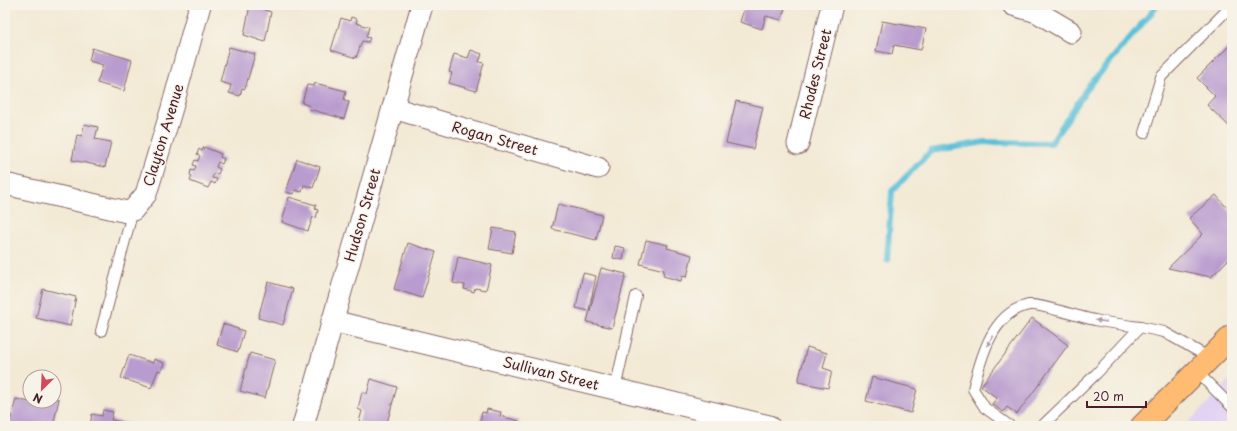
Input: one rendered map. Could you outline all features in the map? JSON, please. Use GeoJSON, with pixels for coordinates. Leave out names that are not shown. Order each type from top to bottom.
{"type":"FeatureCollection","features":[{"type":"Feature","properties":{"kind":"main road"},"geometry":{"type":"LineString","coordinates":[[1151,423],[1203,364],[1232,336]]}},
{"type":"Feature","properties":{"kind":"street","name":"Clayton Avenue"},"geometry":{"type":"LineString","coordinates":[[133,210],[146,194],[172,108],[200,5]]}},
{"type":"Feature","properties":{"kind":"street","name":"Hudson Street"},"geometry":{"type":"LineString","coordinates":[[303,426],[422,5]]}},
{"type":"Feature","properties":{"kind":"street","name":"Rhodes Street"},"geometry":{"type":"LineString","coordinates":[[798,144],[832,5]]}},
{"type":"Feature","properties":{"kind":"street"},"geometry":{"type":"LineString","coordinates":[[1013,5],[1037,12],[1071,32]]}},
{"type":"Feature","properties":{"kind":"street","name":"Rogan Street"},"geometry":{"type":"LineString","coordinates":[[393,108],[598,168]]}},
{"type":"Feature","properties":{"kind":"street"},"geometry":{"type":"LineString","coordinates":[[5,184],[127,212],[133,210]]}},
{"type":"Feature","properties":{"kind":"street","name":"Sullivan Street"},"geometry":{"type":"LineString","coordinates":[[332,321],[769,426]]}},
{"type":"Feature","properties":{"kind":"lane"},"geometry":{"type":"LineString","coordinates":[[1144,134],[1161,77],[1232,5]]}},
{"type":"Feature","properties":{"kind":"lane","name":"Clayton Avenue"},"geometry":{"type":"LineString","coordinates":[[102,331],[133,210]]}},
{"type":"Feature","properties":{"kind":"lane"},"geometry":{"type":"LineString","coordinates":[[615,389],[636,296]]}},
{"type":"Feature","properties":{"kind":"lane"},"geometry":{"type":"LineString","coordinates":[[1010,426],[985,408],[973,389],[980,360],[995,329],[1010,313],[1030,304],[1096,320],[1164,332],[1203,364],[1232,407]]}},
{"type":"Feature","properties":{"kind":"lane"},"geometry":{"type":"LineString","coordinates":[[1042,426],[1097,373],[1140,327]]}},
{"type":"Feature","properties":{"kind":"shaded area"},"geometry":{"type":"Polygon","coordinates":[[[1232,378],[1232,426],[1185,426],[1232,378]]]}},
{"type":"Feature","properties":{"kind":"building"},"geometry":{"type":"Polygon","coordinates":[[[250,5],[271,12],[265,42],[244,35],[250,5]]]}},
{"type":"Feature","properties":{"kind":"building"},"geometry":{"type":"Polygon","coordinates":[[[745,5],[786,5],[781,20],[766,16],[762,29],[740,22],[745,5]]]}},
{"type":"Feature","properties":{"kind":"building"},"geometry":{"type":"Polygon","coordinates":[[[351,17],[357,19],[356,23],[369,27],[366,37],[370,38],[368,42],[362,41],[356,58],[331,50],[341,18],[350,21],[351,17]]]}},
{"type":"Feature","properties":{"kind":"building"},"geometry":{"type":"Polygon","coordinates":[[[882,21],[926,29],[921,50],[894,45],[892,54],[876,51],[882,21]]]}},
{"type":"Feature","properties":{"kind":"building"},"geometry":{"type":"Polygon","coordinates":[[[1232,43],[1232,129],[1207,105],[1215,96],[1197,78],[1232,43]]]}},
{"type":"Feature","properties":{"kind":"building"},"geometry":{"type":"Polygon","coordinates":[[[229,47],[255,54],[245,89],[242,88],[240,96],[229,93],[231,85],[220,82],[229,47]]]}},
{"type":"Feature","properties":{"kind":"building"},"geometry":{"type":"Polygon","coordinates":[[[92,48],[132,60],[124,91],[97,83],[103,65],[89,61],[92,48]]]}},
{"type":"Feature","properties":{"kind":"building"},"geometry":{"type":"Polygon","coordinates":[[[471,50],[482,54],[479,62],[484,63],[476,91],[449,83],[452,73],[449,72],[454,54],[468,58],[471,50]]]}},
{"type":"Feature","properties":{"kind":"building"},"geometry":{"type":"Polygon","coordinates":[[[315,83],[346,91],[344,100],[349,102],[344,119],[309,109],[310,106],[302,103],[307,85],[314,86],[315,83]]]}},
{"type":"Feature","properties":{"kind":"building"},"geometry":{"type":"Polygon","coordinates":[[[736,101],[763,107],[753,149],[726,143],[736,101]]]}},
{"type":"Feature","properties":{"kind":"building"},"geometry":{"type":"Polygon","coordinates":[[[84,124],[98,127],[95,139],[111,142],[105,167],[72,160],[77,135],[82,136],[84,124]]]}},
{"type":"Feature","properties":{"kind":"building"},"geometry":{"type":"Polygon","coordinates":[[[5,126],[10,128],[5,144],[5,126]]]}},
{"type":"Feature","properties":{"kind":"building"},"geometry":{"type":"Polygon","coordinates":[[[204,147],[221,154],[220,157],[224,159],[222,164],[218,162],[216,167],[220,169],[218,174],[214,173],[212,178],[217,179],[215,184],[211,182],[208,188],[190,181],[192,176],[190,175],[191,170],[194,171],[196,166],[193,165],[195,160],[198,161],[200,156],[197,154],[199,149],[202,151],[204,147]]]}},
{"type":"Feature","properties":{"kind":"building"},"geometry":{"type":"Polygon","coordinates":[[[297,159],[320,167],[313,188],[304,185],[302,192],[295,190],[293,194],[286,192],[297,159]]]}},
{"type":"Feature","properties":{"kind":"building"},"geometry":{"type":"Polygon","coordinates":[[[1216,195],[1232,214],[1232,256],[1211,277],[1168,268],[1203,234],[1189,218],[1216,195]]]}},
{"type":"Feature","properties":{"kind":"building"},"geometry":{"type":"Polygon","coordinates":[[[289,197],[316,205],[315,209],[318,210],[316,218],[313,217],[308,231],[282,222],[289,197]]]}},
{"type":"Feature","properties":{"kind":"building"},"geometry":{"type":"Polygon","coordinates":[[[558,204],[602,215],[596,240],[552,229],[558,204]]]}},
{"type":"Feature","properties":{"kind":"building"},"geometry":{"type":"Polygon","coordinates":[[[493,228],[516,232],[512,253],[489,249],[493,228]]]}},
{"type":"Feature","properties":{"kind":"building"},"geometry":{"type":"Polygon","coordinates":[[[646,240],[668,245],[667,248],[692,255],[687,277],[682,276],[681,281],[663,276],[664,270],[640,264],[646,240]]]}},
{"type":"Feature","properties":{"kind":"building"},"geometry":{"type":"Polygon","coordinates":[[[408,243],[436,252],[422,298],[394,289],[408,243]]]}},
{"type":"Feature","properties":{"kind":"building"},"geometry":{"type":"Polygon","coordinates":[[[615,246],[625,248],[623,260],[613,258],[615,246]]]}},
{"type":"Feature","properties":{"kind":"building"},"geometry":{"type":"Polygon","coordinates":[[[458,257],[492,265],[486,290],[475,288],[474,292],[464,289],[465,285],[453,283],[458,257]]]}},
{"type":"Feature","properties":{"kind":"building"},"geometry":{"type":"Polygon","coordinates":[[[601,268],[626,274],[612,328],[587,322],[601,268]]]}},
{"type":"Feature","properties":{"kind":"building"},"geometry":{"type":"Polygon","coordinates":[[[583,273],[596,276],[589,311],[576,308],[583,273]]]}},
{"type":"Feature","properties":{"kind":"building"},"geometry":{"type":"Polygon","coordinates":[[[268,282],[293,289],[283,325],[258,318],[268,282]]]}},
{"type":"Feature","properties":{"kind":"building"},"geometry":{"type":"Polygon","coordinates":[[[43,289],[76,297],[70,326],[36,318],[43,289]]]}},
{"type":"Feature","properties":{"kind":"building"},"geometry":{"type":"Polygon","coordinates":[[[1032,318],[1068,345],[1017,414],[1007,407],[1003,412],[992,404],[997,398],[981,386],[1032,318]]]}},
{"type":"Feature","properties":{"kind":"building"},"geometry":{"type":"Polygon","coordinates":[[[223,324],[244,331],[238,352],[217,345],[223,324]]]}},
{"type":"Feature","properties":{"kind":"building"},"geometry":{"type":"Polygon","coordinates":[[[807,347],[827,353],[823,368],[832,371],[828,388],[798,382],[807,347]]]}},
{"type":"Feature","properties":{"kind":"building"},"geometry":{"type":"Polygon","coordinates":[[[250,353],[275,360],[265,398],[240,391],[250,353]]]}},
{"type":"Feature","properties":{"kind":"building"},"geometry":{"type":"Polygon","coordinates":[[[129,355],[153,363],[154,359],[164,363],[161,371],[158,370],[151,388],[121,378],[129,355]]]}},
{"type":"Feature","properties":{"kind":"building"},"geometry":{"type":"Polygon","coordinates":[[[872,377],[917,389],[911,413],[866,401],[872,377]]]}},
{"type":"Feature","properties":{"kind":"building"},"geometry":{"type":"Polygon","coordinates":[[[371,379],[397,387],[386,426],[371,426],[359,422],[362,411],[358,409],[362,392],[367,394],[371,379]]]}},
{"type":"Feature","properties":{"kind":"building"},"geometry":{"type":"Polygon","coordinates":[[[16,399],[22,400],[22,409],[57,409],[53,426],[9,426],[16,399]]]}},
{"type":"Feature","properties":{"kind":"building"},"geometry":{"type":"Polygon","coordinates":[[[487,409],[501,412],[500,416],[519,421],[517,426],[479,426],[482,412],[486,413],[487,409]]]}},
{"type":"Feature","properties":{"kind":"building"},"geometry":{"type":"Polygon","coordinates":[[[103,410],[113,412],[111,420],[133,424],[133,426],[90,426],[92,414],[102,416],[103,410]]]}},
{"type":"Feature","properties":{"kind":"waterway"},"geometry":{"type":"LineString","coordinates":[[887,260],[892,191],[931,151],[985,142],[1051,143],[1089,86],[1158,5]]}}]}
